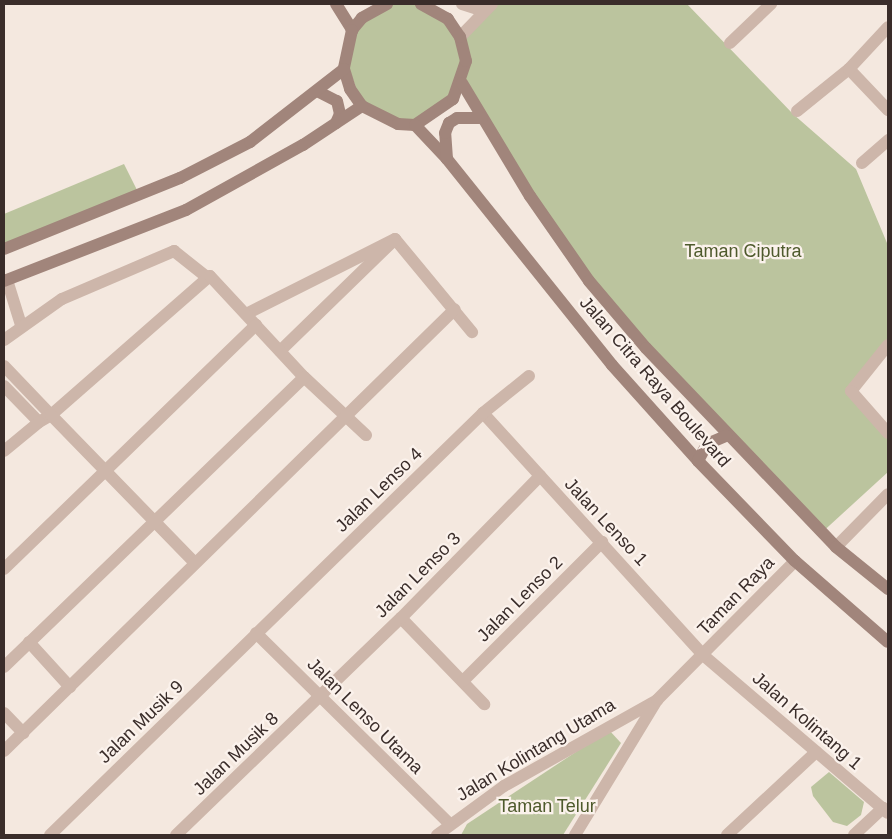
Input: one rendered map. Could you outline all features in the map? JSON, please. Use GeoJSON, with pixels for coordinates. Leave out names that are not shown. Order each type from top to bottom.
{"type":"FeatureCollection","features":[{"type":"Feature","properties":{"kind":"main road"},"geometry":{"type":"LineString","coordinates":[[336,4],[352,30]]}},
{"type":"Feature","properties":{"kind":"main road"},"geometry":{"type":"LineString","coordinates":[[387,4],[362,18],[352,30],[344,69],[350,89],[362,106],[398,124],[415,125],[439,112],[462,83],[466,61],[460,37],[448,19],[428,5]]}},
{"type":"Feature","properties":{"kind":"main road"},"geometry":{"type":"LineString","coordinates":[[4,248],[190,173],[250,142],[344,69]]}},
{"type":"Feature","properties":{"kind":"main road","name":"Jalan Citra Raya Boulevard"},"geometry":{"type":"LineString","coordinates":[[462,83],[512,170],[589,281],[726,436],[836,547],[888,589]]}},
{"type":"Feature","properties":{"kind":"main road"},"geometry":{"type":"LineString","coordinates":[[317,91],[337,101],[340,114],[336,123]]}},
{"type":"Feature","properties":{"kind":"main road"},"geometry":{"type":"LineString","coordinates":[[5,281],[186,210],[362,106]]}},
{"type":"Feature","properties":{"kind":"main road"},"geometry":{"type":"LineString","coordinates":[[447,159],[445,133],[449,123],[457,118],[482,118]]}},
{"type":"Feature","properties":{"kind":"main road","name":"Jalan Citra Raya Boulevard"},"geometry":{"type":"LineString","coordinates":[[415,125],[447,159],[612,364],[698,461],[794,561],[888,642]]}},
{"type":"Feature","properties":{"kind":"main road"},"geometry":{"type":"LineString","coordinates":[[698,461],[707,444],[726,436]]}},
{"type":"Feature","properties":{"kind":"street"},"geometry":{"type":"LineString","coordinates":[[462,4],[488,8]]}},
{"type":"Feature","properties":{"kind":"street"},"geometry":{"type":"LineString","coordinates":[[730,44],[772,4]]}},
{"type":"Feature","properties":{"kind":"street"},"geometry":{"type":"LineString","coordinates":[[460,37],[488,8]]}},
{"type":"Feature","properties":{"kind":"street"},"geometry":{"type":"LineString","coordinates":[[797,111],[849,69],[888,27]]}},
{"type":"Feature","properties":{"kind":"street"},"geometry":{"type":"LineString","coordinates":[[849,69],[888,110]]}},
{"type":"Feature","properties":{"kind":"street"},"geometry":{"type":"LineString","coordinates":[[862,163],[888,140]]}},
{"type":"Feature","properties":{"kind":"street"},"geometry":{"type":"LineString","coordinates":[[395,239],[472,332]]}},
{"type":"Feature","properties":{"kind":"street"},"geometry":{"type":"LineString","coordinates":[[246,314],[395,239]]}},
{"type":"Feature","properties":{"kind":"street"},"geometry":{"type":"LineString","coordinates":[[280,352],[395,239]]}},
{"type":"Feature","properties":{"kind":"street"},"geometry":{"type":"LineString","coordinates":[[4,340],[21,325],[62,300],[174,251],[208,278]]}},
{"type":"Feature","properties":{"kind":"street"},"geometry":{"type":"LineString","coordinates":[[4,452],[39,422],[51,415],[208,278],[214,277],[280,352],[346,420],[366,435]]}},
{"type":"Feature","properties":{"kind":"street"},"geometry":{"type":"LineString","coordinates":[[5,281],[21,325]]}},
{"type":"Feature","properties":{"kind":"street"},"geometry":{"type":"LineString","coordinates":[[4,751],[195,563],[346,420],[455,310]]}},
{"type":"Feature","properties":{"kind":"street"},"geometry":{"type":"LineString","coordinates":[[4,569],[256,325]]}},
{"type":"Feature","properties":{"kind":"street"},"geometry":{"type":"LineString","coordinates":[[888,344],[851,391],[888,433]]}},
{"type":"Feature","properties":{"kind":"street"},"geometry":{"type":"LineString","coordinates":[[4,366],[195,563]]}},
{"type":"Feature","properties":{"kind":"street"},"geometry":{"type":"LineString","coordinates":[[4,667],[153,520],[304,376]]}},
{"type":"Feature","properties":{"kind":"street","name":"Jalan Lenso 4"},"geometry":{"type":"LineString","coordinates":[[256,633],[483,413],[529,376]]}},
{"type":"Feature","properties":{"kind":"street"},"geometry":{"type":"LineString","coordinates":[[4,386],[39,422]]}},
{"type":"Feature","properties":{"kind":"street","name":"Jalan Lenso 1"},"geometry":{"type":"LineString","coordinates":[[483,413],[703,655]]}},
{"type":"Feature","properties":{"kind":"street","name":"Jalan Lenso 3"},"geometry":{"type":"LineString","coordinates":[[320,697],[401,618],[540,476]]}},
{"type":"Feature","properties":{"kind":"street"},"geometry":{"type":"LineString","coordinates":[[836,547],[888,494]]}},
{"type":"Feature","properties":{"kind":"street","name":"Jalan Lenso 2"},"geometry":{"type":"LineString","coordinates":[[463,681],[602,542]]}},
{"type":"Feature","properties":{"kind":"street","name":"Taman Raya"},"geometry":{"type":"LineString","coordinates":[[703,655],[794,561]]}},
{"type":"Feature","properties":{"kind":"street"},"geometry":{"type":"LineString","coordinates":[[401,618],[484,704]]}},
{"type":"Feature","properties":{"kind":"street","name":"Jalan Lenso Utama"},"geometry":{"type":"LineString","coordinates":[[256,633],[449,823]]}},
{"type":"Feature","properties":{"kind":"street","name":"Jalan Musik 9"},"geometry":{"type":"LineString","coordinates":[[50,835],[256,633]]}},
{"type":"Feature","properties":{"kind":"street"},"geometry":{"type":"LineString","coordinates":[[29,642],[70,687]]}},
{"type":"Feature","properties":{"kind":"street","name":"Jalan Kolintang Utama"},"geometry":{"type":"LineString","coordinates":[[575,835],[658,700],[703,655]]}},
{"type":"Feature","properties":{"kind":"street","name":"Jalan Kolintang 1"},"geometry":{"type":"LineString","coordinates":[[703,655],[885,810]]}},
{"type":"Feature","properties":{"kind":"street","name":"Jalan Musik 8"},"geometry":{"type":"LineString","coordinates":[[176,835],[320,697]]}},
{"type":"Feature","properties":{"kind":"street","name":"Jalan Kolintang Utama"},"geometry":{"type":"LineString","coordinates":[[435,835],[449,823],[504,786],[658,700]]}},
{"type":"Feature","properties":{"kind":"street"},"geometry":{"type":"LineString","coordinates":[[4,713],[23,732]]}},
{"type":"Feature","properties":{"kind":"street"},"geometry":{"type":"LineString","coordinates":[[727,835],[816,752]]}},
{"type":"Feature","properties":{"kind":"street"},"geometry":{"type":"LineString","coordinates":[[854,835],[885,810]]}},
{"type":"Feature","properties":{"kind":"green space","name":"Taman Ciputra"},"geometry":{"type":"Polygon","coordinates":[[[387,4],[431,4],[460,37],[493,4],[687,4],[793,114],[856,169],[887,243],[887,346],[853,399],[888,437],[888,472],[818,536],[646,348],[530,196],[462,83],[415,125],[362,106],[344,53],[352,30],[387,4]]]}},
{"type":"Feature","properties":{"kind":"green space"},"geometry":{"type":"Polygon","coordinates":[[[124,164],[139,194],[4,249],[4,214],[124,164]]]}},
{"type":"Feature","properties":{"kind":"green space","name":"Taman Telur"},"geometry":{"type":"Polygon","coordinates":[[[609,730],[621,743],[563,835],[461,835],[467,824],[609,730]]]}},
{"type":"Feature","properties":{"kind":"green space"},"geometry":{"type":"Polygon","coordinates":[[[829,772],[864,802],[861,815],[847,826],[833,822],[813,796],[811,787],[829,772]]]}}]}
